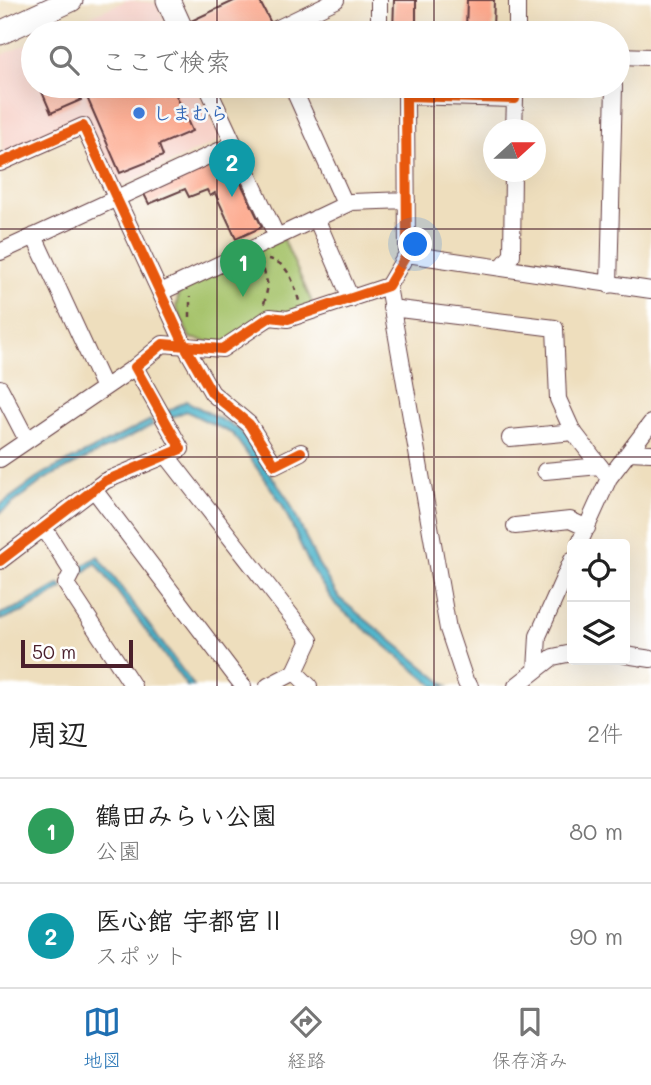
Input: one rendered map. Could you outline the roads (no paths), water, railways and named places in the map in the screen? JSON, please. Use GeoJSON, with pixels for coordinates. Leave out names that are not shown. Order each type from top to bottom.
{"type":"FeatureCollection","features":[{"type":"Feature","properties":{"kind":"street"},"geometry":{"type":"LineString","coordinates":[[26,21],[71,0]]}},
{"type":"Feature","properties":{"kind":"street"},"geometry":{"type":"LineString","coordinates":[[167,0],[177,21]]}},
{"type":"Feature","properties":{"kind":"street"},"geometry":{"type":"LineString","coordinates":[[293,21],[336,0]]}},
{"type":"Feature","properties":{"kind":"street"},"geometry":{"type":"LineString","coordinates":[[379,0],[379,21]]}},
{"type":"Feature","properties":{"kind":"street"},"geometry":{"type":"LineString","coordinates":[[517,0],[517,21]]}},
{"type":"Feature","properties":{"kind":"street"},"geometry":{"type":"LineString","coordinates":[[0,33],[21,23]]}},
{"type":"Feature","properties":{"kind":"street"},"geometry":{"type":"LineString","coordinates":[[630,57],[651,57]]}},
{"type":"Feature","properties":{"kind":"street"},"geometry":{"type":"LineString","coordinates":[[213,98],[277,237]]}},
{"type":"Feature","properties":{"kind":"street"},"geometry":{"type":"LineString","coordinates":[[297,98],[345,204]]}},
{"type":"Feature","properties":{"kind":"street"},"geometry":{"type":"LineString","coordinates":[[403,98],[407,254],[388,286],[448,629],[466,683],[470,686]]}},
{"type":"Feature","properties":{"kind":"street"},"geometry":{"type":"LineString","coordinates":[[514,119],[515,98]]}},
{"type":"Feature","properties":{"kind":"street"},"geometry":{"type":"LineString","coordinates":[[609,285],[614,98]]}},
{"type":"Feature","properties":{"kind":"street"},"geometry":{"type":"LineString","coordinates":[[0,163],[83,126],[185,346],[212,393],[249,424],[275,465],[301,452]]}},
{"type":"Feature","properties":{"kind":"street"},"geometry":{"type":"LineString","coordinates":[[0,252],[234,144]]}},
{"type":"Feature","properties":{"kind":"street"},"geometry":{"type":"LineString","coordinates":[[501,268],[512,255],[513,182]]}},
{"type":"Feature","properties":{"kind":"street"},"geometry":{"type":"LineString","coordinates":[[161,292],[345,204],[407,200]]}},
{"type":"Feature","properties":{"kind":"street"},"geometry":{"type":"LineString","coordinates":[[316,218],[351,299]]}},
{"type":"Feature","properties":{"kind":"street"},"geometry":{"type":"LineString","coordinates":[[34,236],[104,388]]}},
{"type":"Feature","properties":{"kind":"street"},"geometry":{"type":"LineString","coordinates":[[407,254],[651,290]]}},
{"type":"Feature","properties":{"kind":"street"},"geometry":{"type":"LineString","coordinates":[[0,459],[135,367],[163,344],[222,349],[271,317],[288,319],[388,286]]}},
{"type":"Feature","properties":{"kind":"street"},"geometry":{"type":"LineString","coordinates":[[391,308],[555,328],[558,399],[575,432],[604,472]]}},
{"type":"Feature","properties":{"kind":"street"},"geometry":{"type":"LineString","coordinates":[[0,561],[105,481],[181,449],[135,367]]}},
{"type":"Feature","properties":{"kind":"street"},"geometry":{"type":"LineString","coordinates":[[0,388],[27,440]]}},
{"type":"Feature","properties":{"kind":"street"},"geometry":{"type":"LineString","coordinates":[[582,539],[604,472],[629,452],[651,422]]}},
{"type":"Feature","properties":{"kind":"street"},"geometry":{"type":"LineString","coordinates":[[510,438],[575,432]]}},
{"type":"Feature","properties":{"kind":"street"},"geometry":{"type":"LineString","coordinates":[[629,452],[651,453]]}},
{"type":"Feature","properties":{"kind":"street"},"geometry":{"type":"LineString","coordinates":[[167,456],[310,640],[295,671],[268,686]]}},
{"type":"Feature","properties":{"kind":"street"},"geometry":{"type":"LineString","coordinates":[[545,471],[604,472]]}},
{"type":"Feature","properties":{"kind":"street"},"geometry":{"type":"LineString","coordinates":[[95,491],[243,686]]}},
{"type":"Feature","properties":{"kind":"street"},"geometry":{"type":"LineString","coordinates":[[515,526],[570,520],[587,528]]}},
{"type":"Feature","properties":{"kind":"street"},"geometry":{"type":"LineString","coordinates":[[44,528],[72,572],[66,584],[134,686]]}},
{"type":"Feature","properties":{"kind":"street"},"geometry":{"type":"LineString","coordinates":[[536,670],[538,636],[567,571]]}},
{"type":"Feature","properties":{"kind":"street"},"geometry":{"type":"LineString","coordinates":[[516,686],[553,657],[567,654]]}},
{"type":"Feature","properties":{"kind":"street"},"geometry":{"type":"LineString","coordinates":[[630,657],[651,659]]}},
{"type":"Feature","properties":{"kind":"street"},"geometry":{"type":"LineString","coordinates":[[295,671],[309,686]]}},
{"type":"Feature","properties":{"kind":"water"},"geometry":{"type":"Polygon","coordinates":[[[186,401],[239,429],[289,501],[316,560],[339,598],[447,686],[434,686],[336,605],[312,570],[282,504],[233,434],[186,411],[170,418],[166,412],[186,401]]]}},
{"type":"Feature","properties":{"kind":"water"},"geometry":{"type":"Polygon","coordinates":[[[151,420],[153,425],[45,479],[0,513],[0,505],[43,474],[151,420]]]}},
{"type":"Feature","properties":{"kind":"water"},"geometry":{"type":"Polygon","coordinates":[[[98,556],[194,686],[187,686],[96,563],[79,576],[75,571],[98,556]]]}},
{"type":"Feature","properties":{"kind":"water"},"geometry":{"type":"Polygon","coordinates":[[[60,584],[63,588],[23,612],[0,620],[0,614],[21,606],[60,584]]]}},
{"type":"Feature","properties":{"kind":"place","name":"しまむら"},"geometry":{"type":"Point","coordinates":[139,113]}},
{"type":"Feature","properties":{"kind":"place","name":"医心館 宇都宮Ⅱ"},"geometry":{"type":"Point","coordinates":[232,197]}},
{"type":"Feature","properties":{"kind":"place","name":"鶴田みらい公園"},"geometry":{"type":"Point","coordinates":[243,297]}}]}
